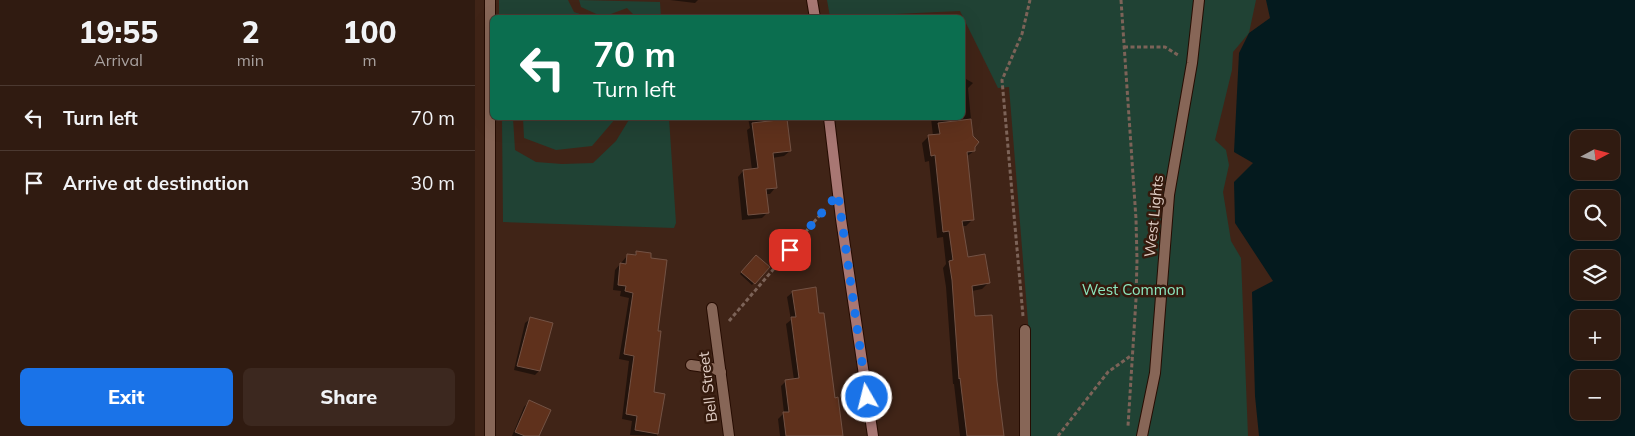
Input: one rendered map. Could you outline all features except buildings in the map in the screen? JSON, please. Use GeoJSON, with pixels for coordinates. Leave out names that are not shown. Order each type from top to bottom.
{"type":"FeatureCollection","features":[{"type":"Feature","properties":{"kind":"main road"},"geometry":{"type":"LineString","coordinates":[[812,0],[814,15]]}},
{"type":"Feature","properties":{"kind":"main road"},"geometry":{"type":"LineString","coordinates":[[829,120],[841,218],[873,436]]}},
{"type":"Feature","properties":{"kind":"street"},"geometry":{"type":"LineString","coordinates":[[490,0],[490,436]]}},
{"type":"Feature","properties":{"kind":"street","name":"West Lights"},"geometry":{"type":"LineString","coordinates":[[1143,436],[1155,373],[1169,194],[1191,63],[1199,0]]}},
{"type":"Feature","properties":{"kind":"street","name":"Bell Street"},"geometry":{"type":"LineString","coordinates":[[713,308],[729,436]]}},
{"type":"Feature","properties":{"kind":"street"},"geometry":{"type":"LineString","coordinates":[[1025,330],[1025,436]]}},
{"type":"Feature","properties":{"kind":"street"},"geometry":{"type":"LineString","coordinates":[[691,364],[712,368],[721,372]]}},
{"type":"Feature","properties":{"kind":"path"},"geometry":{"type":"LineString","coordinates":[[1025,330],[1002,80],[1022,34],[1030,0]]}},
{"type":"Feature","properties":{"kind":"path"},"geometry":{"type":"LineString","coordinates":[[1121,0],[1136,227],[1136,299],[1127,435]]}},
{"type":"Feature","properties":{"kind":"path"},"geometry":{"type":"LineString","coordinates":[[1124,47],[1165,48]]}},
{"type":"Feature","properties":{"kind":"path"},"geometry":{"type":"LineString","coordinates":[[717,335],[838,194]]}},
{"type":"Feature","properties":{"kind":"path"},"geometry":{"type":"LineString","coordinates":[[1058,436],[1108,372],[1132,355]]}},
{"type":"Feature","properties":{"kind":"green space"},"geometry":{"type":"Polygon","coordinates":[[[499,0],[568,0],[574,12],[583,15],[499,15],[499,0]]]}},
{"type":"Feature","properties":{"kind":"green space"},"geometry":{"type":"Polygon","coordinates":[[[579,0],[660,2],[661,15],[634,15],[627,8],[608,15],[599,15],[581,7],[579,0]]]}},
{"type":"Feature","properties":{"kind":"green space","name":"West Common"},"geometry":{"type":"Polygon","coordinates":[[[827,0],[1256,0],[1249,33],[1233,52],[1232,70],[1215,140],[1226,150],[1229,165],[1223,192],[1231,241],[1241,258],[1248,436],[1031,436],[1031,359],[1009,87],[998,88],[965,21],[965,15],[962,15],[960,11],[830,15],[827,0]]]}},
{"type":"Feature","properties":{"kind":"green space"},"geometry":{"type":"Polygon","coordinates":[[[502,120],[513,120],[515,150],[536,162],[562,164],[593,163],[616,141],[629,120],[669,120],[676,223],[674,228],[503,222],[502,120]]]}},
{"type":"Feature","properties":{"kind":"green space"},"geometry":{"type":"Polygon","coordinates":[[[523,120],[614,120],[592,146],[556,150],[524,138],[523,120]]]}},
{"type":"Feature","properties":{"kind":"water"},"geometry":{"type":"Polygon","coordinates":[[[1266,0],[1635,0],[1635,436],[1259,436],[1255,396],[1252,292],[1273,281],[1235,223],[1234,182],[1253,163],[1234,152],[1239,53],[1249,33],[1270,18],[1266,0]]]}},
{"type":"Feature","properties":{"kind":"route"},"geometry":{"type":"LineString","coordinates":[[790,250],[838,194],[867,397]]}}]}
